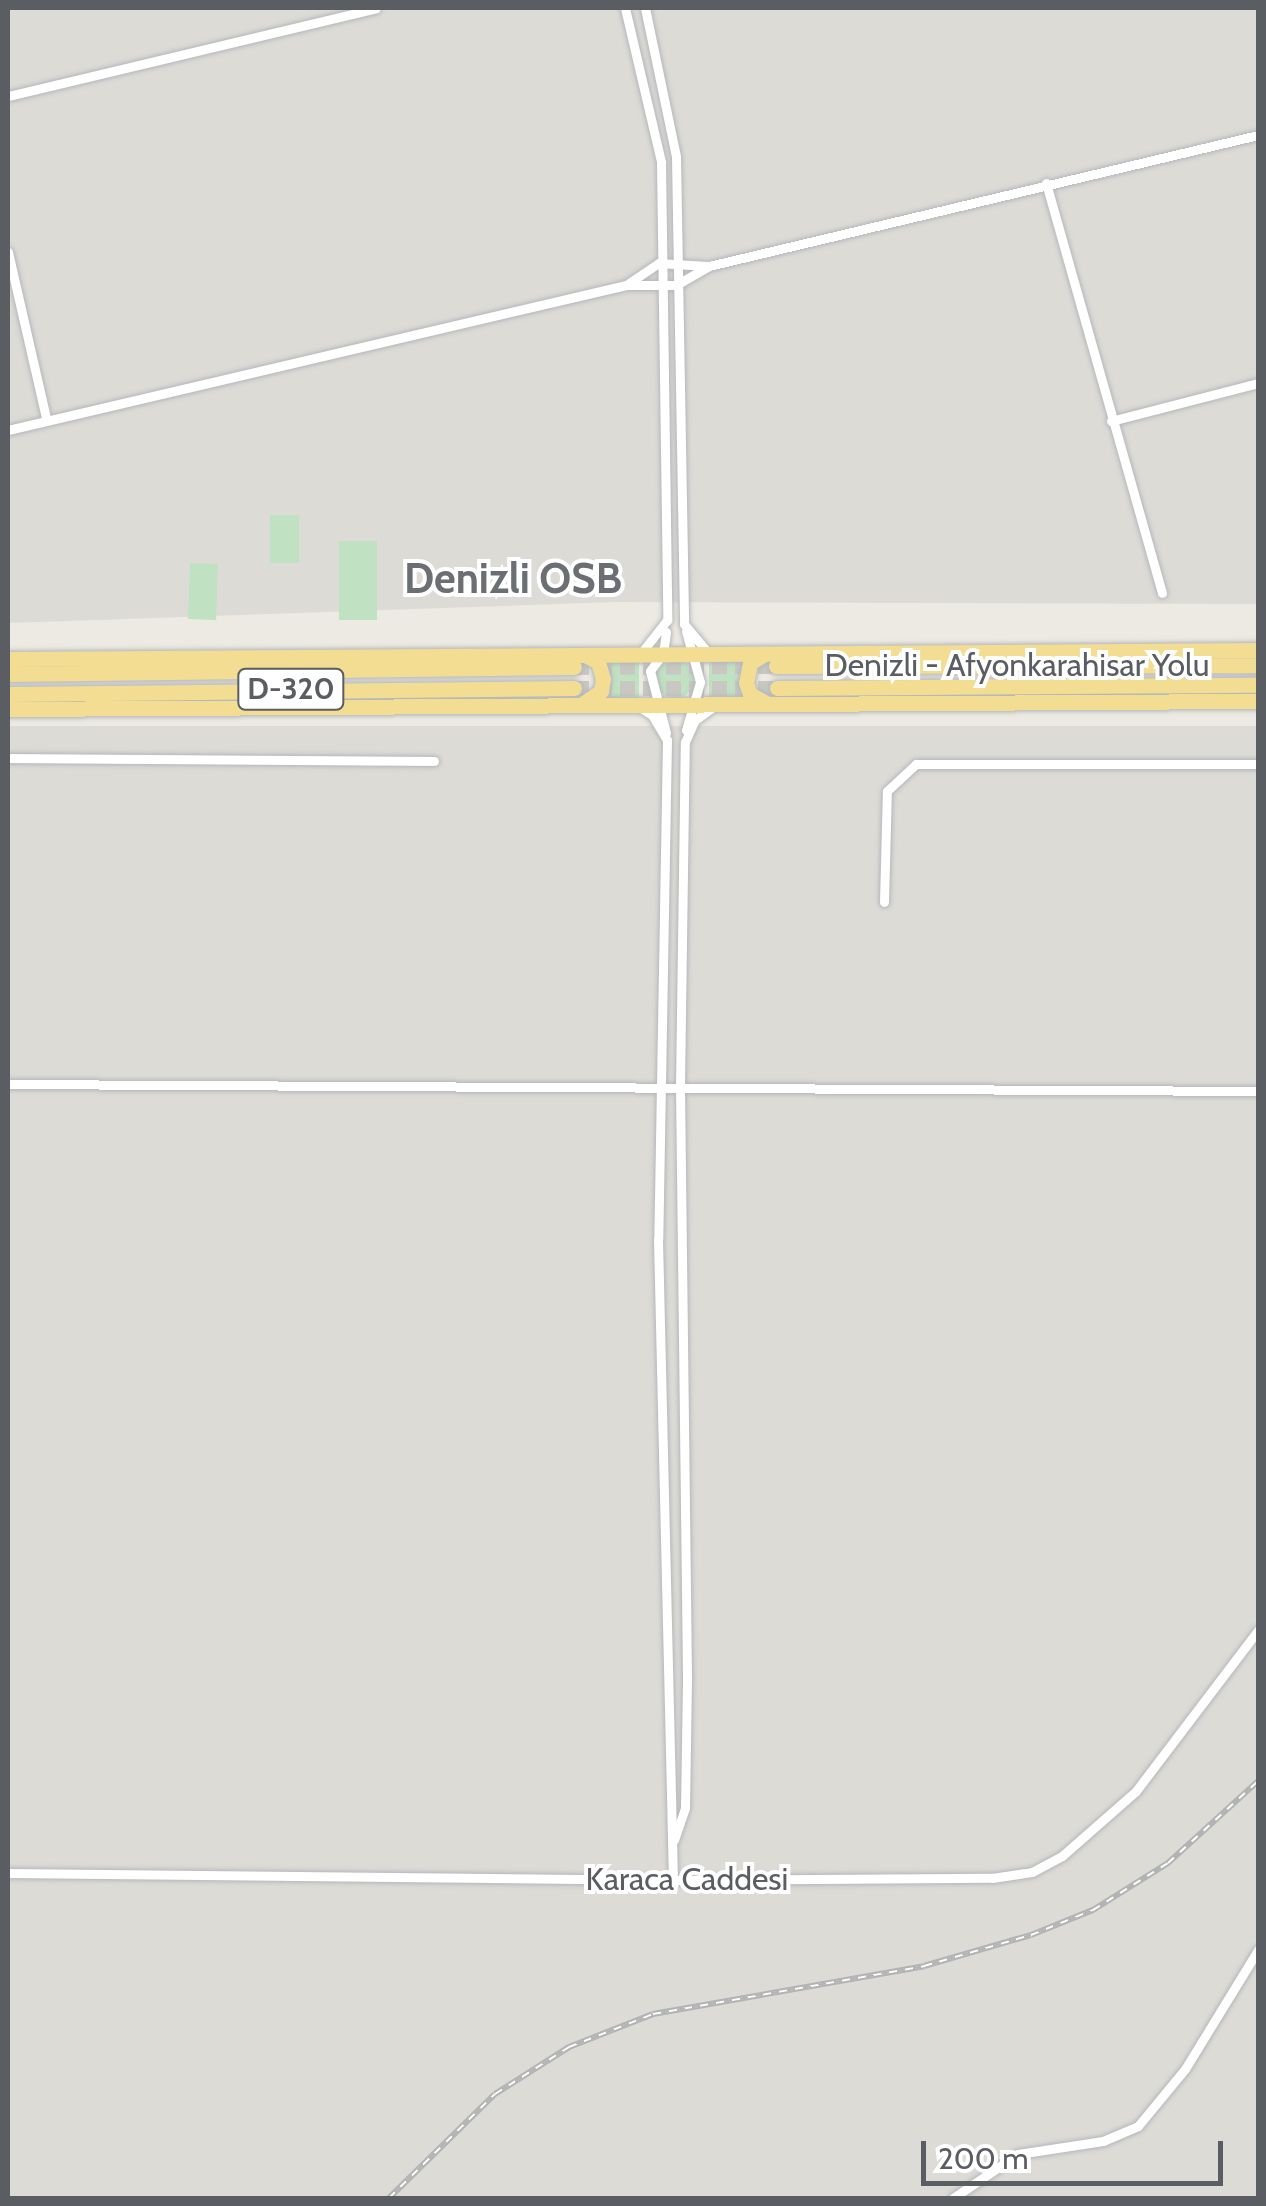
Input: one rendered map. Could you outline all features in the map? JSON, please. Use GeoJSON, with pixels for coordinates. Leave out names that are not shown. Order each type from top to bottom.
{"type":"FeatureCollection","features":[{"type":"Feature","properties":{"kind":"highway"},"geometry":{"type":"LineString","coordinates":[[8,658],[576,659],[690,652],[771,659],[1258,650]]}},
{"type":"Feature","properties":{"kind":"highway"},"geometry":{"type":"LineString","coordinates":[[576,659],[598,662],[603,679],[601,691],[580,705]]}},
{"type":"Feature","properties":{"kind":"highway","name":"D-320"},"geometry":{"type":"LineString","coordinates":[[8,674],[576,659]]}},
{"type":"Feature","properties":{"kind":"highway"},"geometry":{"type":"LineString","coordinates":[[769,704],[750,694],[746,682],[750,662],[771,659]]}},
{"type":"Feature","properties":{"kind":"highway","name":"Denizli - Afyonkarahisar Yolu"},"geometry":{"type":"LineString","coordinates":[[771,659],[1258,665]]}},
{"type":"Feature","properties":{"kind":"highway"},"geometry":{"type":"LineString","coordinates":[[777,688],[1258,685]]}},
{"type":"Feature","properties":{"kind":"highway","name":"D-320"},"geometry":{"type":"LineString","coordinates":[[8,694],[574,688]]}},
{"type":"Feature","properties":{"kind":"highway"},"geometry":{"type":"LineString","coordinates":[[8,708],[1258,701]]}},
{"type":"Feature","properties":{"kind":"street"},"geometry":{"type":"LineString","coordinates":[[8,96],[376,8]]}},
{"type":"Feature","properties":{"kind":"street"},"geometry":{"type":"LineString","coordinates":[[626,8],[661,162],[659,286],[668,620],[663,652],[650,671],[663,705],[667,740],[660,1086],[667,1822],[674,1840]]}},
{"type":"Feature","properties":{"kind":"street"},"geometry":{"type":"LineString","coordinates":[[645,8],[676,157],[684,624],[700,682],[689,704],[685,742],[680,1087],[686,1808],[674,1840],[673,1880]]}},
{"type":"Feature","properties":{"kind":"street"},"geometry":{"type":"LineString","coordinates":[[8,430],[46,418],[626,285],[676,285],[709,266],[1258,134]]}},
{"type":"Feature","properties":{"kind":"street"},"geometry":{"type":"LineString","coordinates":[[1046,183],[1162,593]]}},
{"type":"Feature","properties":{"kind":"street"},"geometry":{"type":"LineString","coordinates":[[8,252],[46,418]]}},
{"type":"Feature","properties":{"kind":"street"},"geometry":{"type":"LineString","coordinates":[[626,285],[659,263],[709,266]]}},
{"type":"Feature","properties":{"kind":"street"},"geometry":{"type":"LineString","coordinates":[[1111,420],[1258,384]]}},
{"type":"Feature","properties":{"kind":"street"},"geometry":{"type":"LineString","coordinates":[[642,652],[668,620]]}},
{"type":"Feature","properties":{"kind":"street"},"geometry":{"type":"LineString","coordinates":[[684,624],[709,653]]}},
{"type":"Feature","properties":{"kind":"street"},"geometry":{"type":"LineString","coordinates":[[685,742],[695,720],[718,704]]}},
{"type":"Feature","properties":{"kind":"street"},"geometry":{"type":"LineString","coordinates":[[636,705],[652,715],[667,740]]}},
{"type":"Feature","properties":{"kind":"street"},"geometry":{"type":"LineString","coordinates":[[8,758],[434,761]]}},
{"type":"Feature","properties":{"kind":"street"},"geometry":{"type":"LineString","coordinates":[[884,902],[887,791],[916,764],[1258,764]]}},
{"type":"Feature","properties":{"kind":"street"},"geometry":{"type":"LineString","coordinates":[[8,1084],[1258,1090]]}},
{"type":"Feature","properties":{"kind":"street","name":"Karaca Caddesi"},"geometry":{"type":"LineString","coordinates":[[8,1873],[673,1880],[992,1878],[1032,1872],[1074,1846],[1136,1791],[1258,1630]]}},
{"type":"Feature","properties":{"kind":"street"},"geometry":{"type":"LineString","coordinates":[[952,2198],[1018,2154],[1103,2141],[1138,2126],[1201,2046],[1258,1950]]}},
{"type":"Feature","properties":{"kind":"shaded area"},"geometry":{"type":"Polygon","coordinates":[[[8,8],[1258,8],[1258,604],[615,602],[8,623],[8,8]]]}},
{"type":"Feature","properties":{"kind":"shaded area"},"geometry":{"type":"Polygon","coordinates":[[[8,726],[1258,726],[1258,2198],[8,2198],[8,726]]]}},
{"type":"Feature","properties":{"kind":"green space"},"geometry":{"type":"Polygon","coordinates":[[[270,515],[299,515],[299,563],[270,563],[270,515]]]}},
{"type":"Feature","properties":{"kind":"green space"},"geometry":{"type":"Polygon","coordinates":[[[339,541],[377,541],[377,620],[339,620],[339,541]]]}},
{"type":"Feature","properties":{"kind":"green space"},"geometry":{"type":"Polygon","coordinates":[[[190,563],[218,564],[216,620],[188,619],[190,563]]]}},
{"type":"Feature","properties":{"kind":"green space"},"geometry":{"type":"Polygon","coordinates":[[[602,659],[639,659],[639,699],[602,699],[602,659]]]}},
{"type":"Feature","properties":{"kind":"green space"},"geometry":{"type":"Polygon","coordinates":[[[709,659],[744,659],[744,699],[709,699],[709,659]]]}},
{"type":"Feature","properties":{"kind":"green space"},"geometry":{"type":"Polygon","coordinates":[[[675,660],[689,665],[694,679],[689,693],[675,698],[661,693],[656,679],[661,665],[675,660]]]}},
{"type":"Feature","properties":{"kind":"tunnel"},"geometry":{"type":"LineString","coordinates":[[574,667],[776,666]]}},
{"type":"Feature","properties":{"kind":"tunnel"},"geometry":{"type":"LineString","coordinates":[[574,688],[777,688]]}},
{"type":"Feature","properties":{"kind":"railway"},"geometry":{"type":"LineString","coordinates":[[389,2198],[495,2094],[569,2047],[653,2014],[924,1966],[1031,1935],[1093,1910],[1168,1863],[1258,1781]]}},
{"type":"Feature","properties":{"kind":"district","name":"Denizli OSB"},"geometry":{"type":"Point","coordinates":[513,578]}}]}
